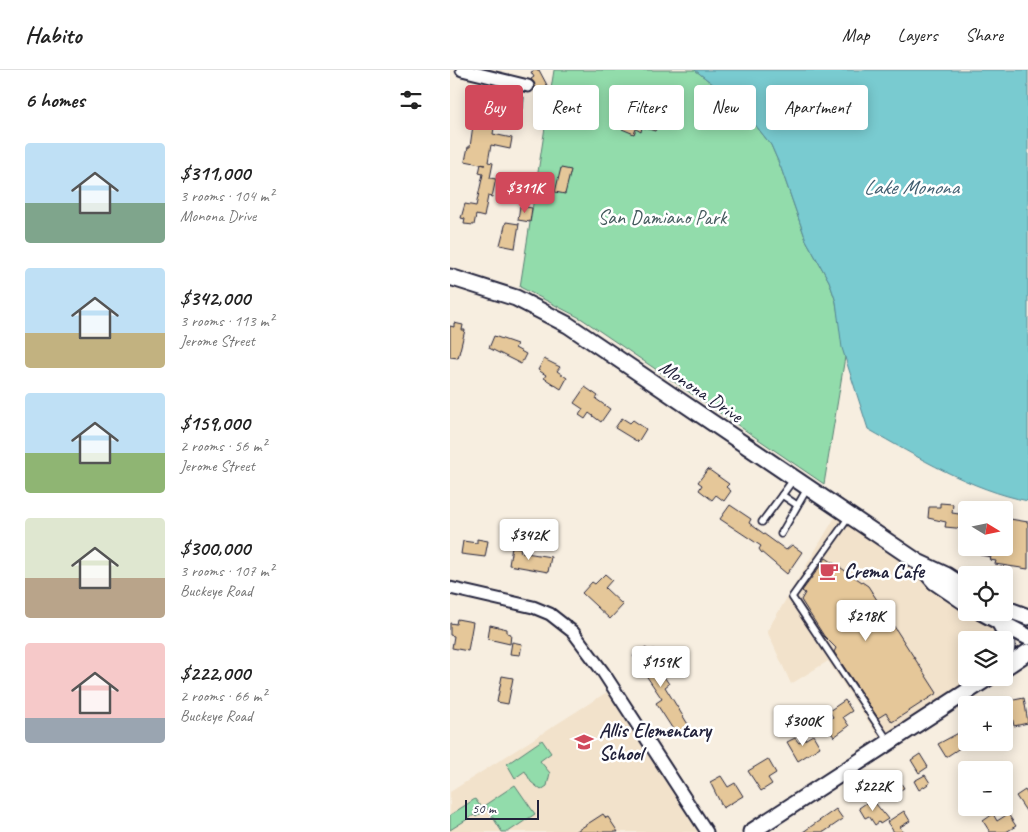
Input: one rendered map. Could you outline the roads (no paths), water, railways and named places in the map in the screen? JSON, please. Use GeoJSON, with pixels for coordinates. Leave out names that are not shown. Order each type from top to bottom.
{"type":"FeatureCollection","features":[{"type":"Feature","properties":{"kind":"street"},"geometry":{"type":"LineString","coordinates":[[462,70],[528,86]]}},
{"type":"Feature","properties":{"kind":"street","name":"Monona Drive"},"geometry":{"type":"LineString","coordinates":[[450,277],[516,298],[568,325],[918,562],[958,584]]}},
{"type":"Feature","properties":{"kind":"street","name":"Monona Drive"},"geometry":{"type":"LineString","coordinates":[[918,562],[935,582],[958,598]]}},
{"type":"Feature","properties":{"kind":"street"},"geometry":{"type":"LineString","coordinates":[[450,588],[533,607],[550,614],[572,632],[603,672],[707,832]]}},
{"type":"Feature","properties":{"kind":"street"},"geometry":{"type":"LineString","coordinates":[[1013,616],[1028,617]]}},
{"type":"Feature","properties":{"kind":"street"},"geometry":{"type":"LineString","coordinates":[[1008,621],[1028,637]]}},
{"type":"Feature","properties":{"kind":"street"},"geometry":{"type":"LineString","coordinates":[[1013,662],[1028,652]]}},
{"type":"Feature","properties":{"kind":"street"},"geometry":{"type":"LineString","coordinates":[[751,832],[976,686]]}},
{"type":"Feature","properties":{"kind":"lane"},"geometry":{"type":"LineString","coordinates":[[762,522],[795,478]]}},
{"type":"Feature","properties":{"kind":"lane"},"geometry":{"type":"LineString","coordinates":[[780,534],[809,488]]}},
{"type":"Feature","properties":{"kind":"lane"},"geometry":{"type":"LineString","coordinates":[[782,496],[797,505]]}},
{"type":"Feature","properties":{"kind":"lane"},"geometry":{"type":"LineString","coordinates":[[850,515],[792,597],[889,742]]}},
{"type":"Feature","properties":{"kind":"water","name":"Lake Monona"},"geometry":{"type":"Polygon","coordinates":[[[695,70],[1028,70],[1028,501],[1007,496],[966,481],[925,461],[868,429],[842,348],[836,302],[829,281],[806,240],[771,145],[756,126],[756,85],[714,85],[695,70]]]}},
{"type":"Feature","properties":{"kind":"place","name":"Crema Cafe"},"geometry":{"type":"Point","coordinates":[829,571]}},
{"type":"Feature","properties":{"kind":"place","name":"Allis Elementary School"},"geometry":{"type":"Point","coordinates":[584,742]}},
{"type":"Feature","properties":{"kind":"park label","name":"San Damiano Park"},"geometry":{"type":"Point","coordinates":[662,217]}}]}
